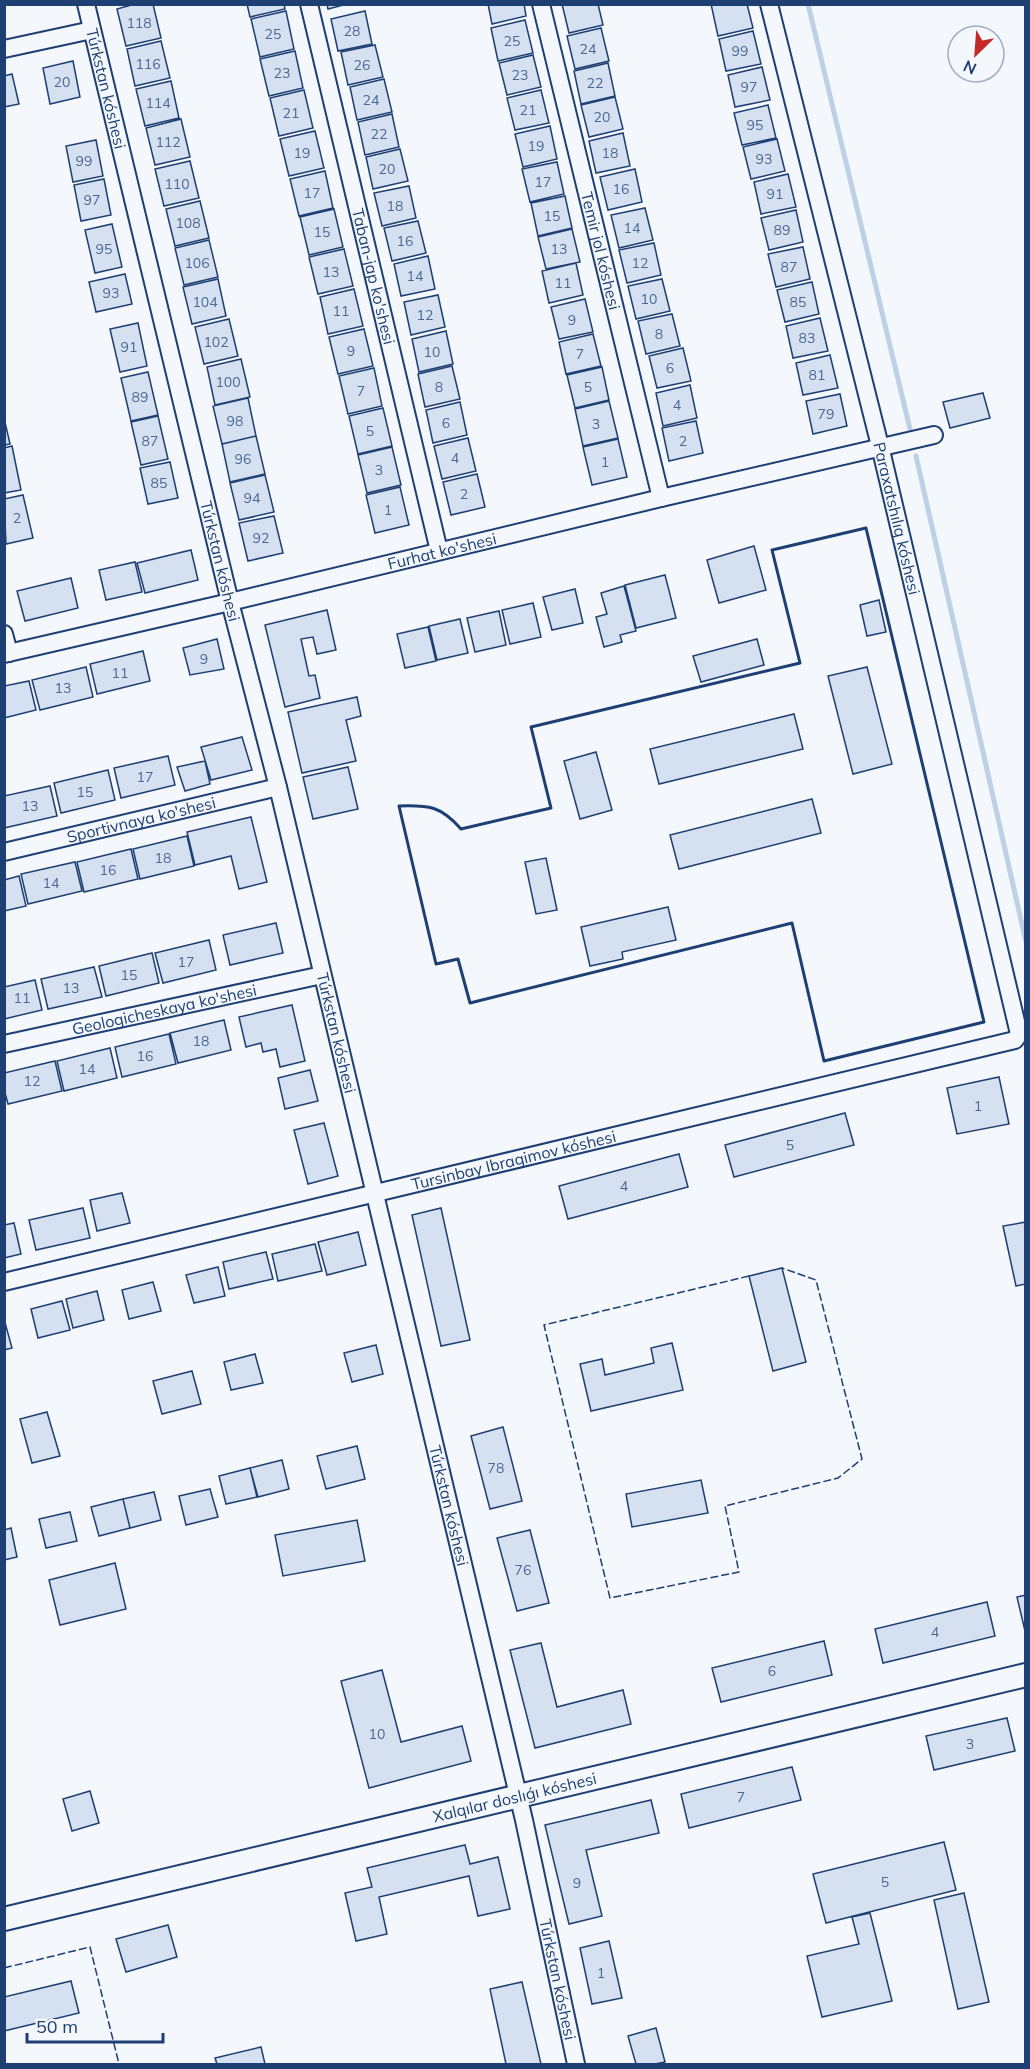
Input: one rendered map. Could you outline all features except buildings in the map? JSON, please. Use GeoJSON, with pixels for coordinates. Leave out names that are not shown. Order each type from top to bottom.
{"type":"FeatureCollection","features":[{"type":"Feature","properties":{"kind":"street","name":"Túrkstan kóshesi"},"geometry":{"type":"LineString","coordinates":[[86,4],[230,602],[278,787],[518,1797],[576,2064]]}},
{"type":"Feature","properties":{"kind":"street","name":"Taban-jap ko'shesi"},"geometry":{"type":"LineString","coordinates":[[309,4],[439,551]]}},
{"type":"Feature","properties":{"kind":"street","name":"Temir jol kóshesi"},"geometry":{"type":"LineString","coordinates":[[541,4],[661,498]]}},
{"type":"Feature","properties":{"kind":"street","name":"Paraxatshılıq kóshesi"},"geometry":{"type":"LineString","coordinates":[[770,4],[1022,1033]]}},
{"type":"Feature","properties":{"kind":"street"},"geometry":{"type":"LineString","coordinates":[[4,49],[92,30]]}},
{"type":"Feature","properties":{"kind":"street","name":"Furhat ko'shesi"},"geometry":{"type":"LineString","coordinates":[[7,653],[934,435]]}},
{"type":"Feature","properties":{"kind":"street"},"geometry":{"type":"LineString","coordinates":[[4,634],[7,653]]}},
{"type":"Feature","properties":{"kind":"street","name":"Sportivnaya ko'shesi"},"geometry":{"type":"LineString","coordinates":[[4,852],[278,787]]}},
{"type":"Feature","properties":{"kind":"street","name":"Geologicheskaya ko'shesi"},"geometry":{"type":"LineString","coordinates":[[4,1044],[322,975]]}},
{"type":"Feature","properties":{"kind":"street","name":"Tursinbay Ibragimov kóshesi"},"geometry":{"type":"LineString","coordinates":[[4,1282],[1015,1040],[1022,1033]]}},
{"type":"Feature","properties":{"kind":"street","name":"Xalqılar doslıǵı kóshesi"},"geometry":{"type":"LineString","coordinates":[[4,1919],[1026,1675]]}},
{"type":"Feature","properties":{"kind":"waterway"},"geometry":{"type":"LineString","coordinates":[[808,4],[910,429]]}},
{"type":"Feature","properties":{"kind":"waterway"},"geometry":{"type":"LineString","coordinates":[[916,456],[1026,942]]}},
{"type":"Feature","properties":{"kind":"fence"},"geometry":{"type":"LineString","coordinates":[[749,1276],[544,1325],[610,1598],[739,1572],[725,1506],[838,1478],[862,1459],[816,1280],[782,1268]]}},
{"type":"Feature","properties":{"kind":"fence"},"geometry":{"type":"LineString","coordinates":[[4,1968],[90,1947],[119,2064]]}},
{"type":"Feature","properties":{"kind":"wall"},"geometry":{"type":"LineString","coordinates":[[866,528],[984,1022],[824,1061],[792,923],[470,1003],[458,959],[436,964],[399,806],[434,808],[454,821],[461,829],[551,808],[531,727],[800,663],[772,550],[866,528]]}}]}
